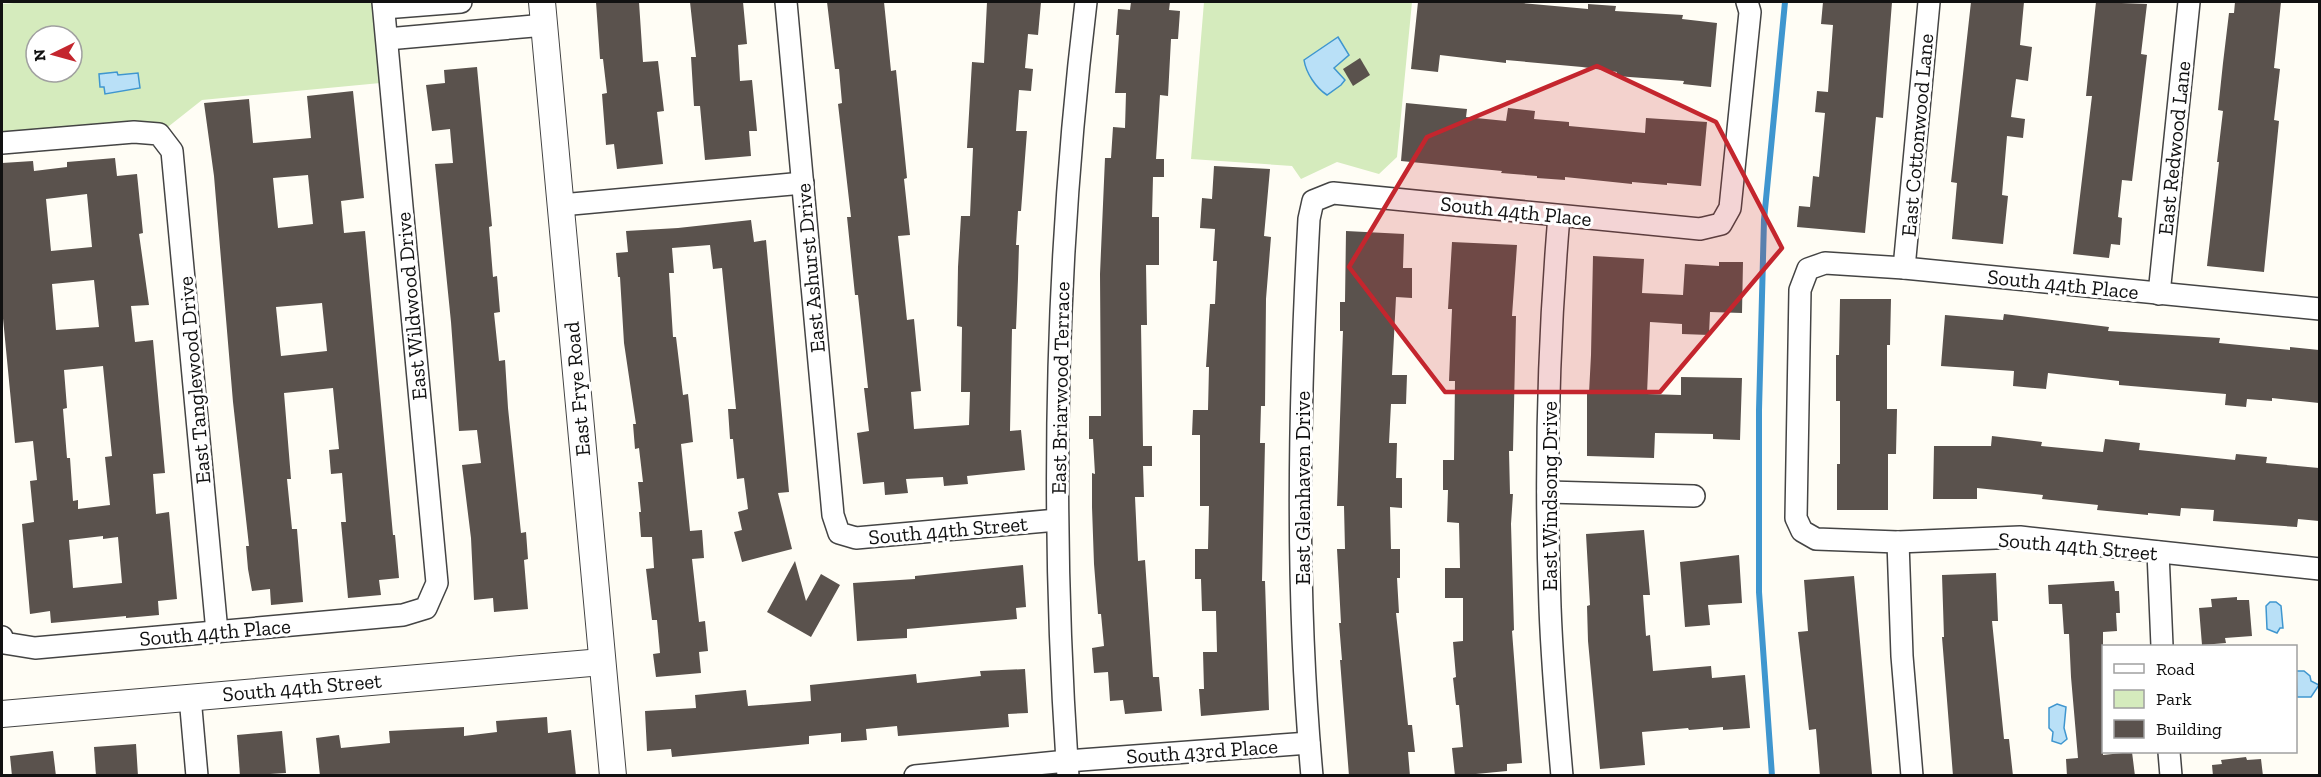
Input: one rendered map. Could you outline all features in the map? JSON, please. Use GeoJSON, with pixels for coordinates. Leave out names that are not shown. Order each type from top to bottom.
{"type":"FeatureCollection","features":[{"type":"Feature","properties":{"kind":"street"},"geometry":{"type":"LineString","coordinates":[[384,5],[462,2],[466,32]]}},
{"type":"Feature","properties":{"kind":"street","name":"East Ashurst Drive"},"geometry":{"type":"LineString","coordinates":[[786,2],[833,515],[839,533]]}},
{"type":"Feature","properties":{"kind":"street","name":"East Briarwood Terrace"},"geometry":{"type":"LineString","coordinates":[[1067,768],[1057,519],[1063,260],[1076,83],[1086,2]]}},
{"type":"Feature","properties":{"kind":"street","name":"South 44th Place"},"geometry":{"type":"LineString","coordinates":[[1313,201],[1333,193],[1700,229],[1720,224],[1730,208],[1750,12],[1747,2]]}},
{"type":"Feature","properties":{"kind":"street","name":"East Cottonwood Lane"},"geometry":{"type":"LineString","coordinates":[[1904,268],[1929,2]]}},
{"type":"Feature","properties":{"kind":"street","name":"East Redwood Lane"},"geometry":{"type":"LineString","coordinates":[[2159,294],[2189,2]]}},
{"type":"Feature","properties":{"kind":"street","name":"East Wildwood Drive"},"geometry":{"type":"LineString","coordinates":[[384,5],[436,583],[426,608]]}},
{"type":"Feature","properties":{"kind":"street"},"geometry":{"type":"LineString","coordinates":[[387,39],[466,32],[543,13]]}},
{"type":"Feature","properties":{"kind":"street","name":"East Frye Road"},"geometry":{"type":"LineString","coordinates":[[543,13],[613,776]]}},
{"type":"Feature","properties":{"kind":"street","name":"East Tanglewood Drive"},"geometry":{"type":"LineString","coordinates":[[2,143],[134,132],[159,134],[172,151],[216,632]]}},
{"type":"Feature","properties":{"kind":"street"},"geometry":{"type":"LineString","coordinates":[[561,205],[803,183]]}},
{"type":"Feature","properties":{"kind":"street","name":"East Glenhaven Drive"},"geometry":{"type":"LineString","coordinates":[[1312,776],[1301,573],[1299,466],[1309,219],[1313,201]]}},
{"type":"Feature","properties":{"kind":"street","name":"East Windsong Drive"},"geometry":{"type":"LineString","coordinates":[[1559,216],[1548,400],[1548,492],[1550,608],[1562,776]]}},
{"type":"Feature","properties":{"kind":"street","name":"South 44th Place"},"geometry":{"type":"LineString","coordinates":[[1802,531],[1796,518],[1800,290],[1808,269],[1825,263],[1904,268],[2319,309]]}},
{"type":"Feature","properties":{"kind":"street"},"geometry":{"type":"LineString","coordinates":[[1548,492],[1694,496]]}},
{"type":"Feature","properties":{"kind":"street","name":"South 44th Street"},"geometry":{"type":"LineString","coordinates":[[839,533],[856,538],[1057,519]]}},
{"type":"Feature","properties":{"kind":"street","name":"South 44th Street"},"geometry":{"type":"LineString","coordinates":[[1802,531],[1816,539],[1898,542],[2020,537],[2319,569]]}},
{"type":"Feature","properties":{"kind":"street"},"geometry":{"type":"LineString","coordinates":[[1898,542],[1902,656],[1912,776]]}},
{"type":"Feature","properties":{"kind":"street"},"geometry":{"type":"LineString","coordinates":[[2157,552],[2162,645]]}},
{"type":"Feature","properties":{"kind":"street","name":"South 44th Place"},"geometry":{"type":"LineString","coordinates":[[3,640],[35,648],[403,615],[426,608]]}},
{"type":"Feature","properties":{"kind":"street","name":"South 44th Street"},"geometry":{"type":"LineString","coordinates":[[2,714],[602,662]]}},
{"type":"Feature","properties":{"kind":"street"},"geometry":{"type":"LineString","coordinates":[[190,697],[197,776]]}},
{"type":"Feature","properties":{"kind":"street","name":"South 43rd Place"},"geometry":{"type":"LineString","coordinates":[[915,776],[1067,768],[1309,743]]}},
{"type":"Feature","properties":{"kind":"street"},"geometry":{"type":"LineString","coordinates":[[2169,753],[2171,776]]}},
{"type":"Feature","properties":{"kind":"highlighted area"},"geometry":{"type":"Polygon","coordinates":[[[1597,66],[1716,122],[1782,248],[1660,392],[1445,392],[1349,267],[1427,137],[1597,66]]]}},
{"type":"Feature","properties":{"kind":"green space"},"geometry":{"type":"Polygon","coordinates":[[[25,2],[383,2],[391,82],[202,100],[159,134],[2,143],[2,4],[25,2]]]}},
{"type":"Feature","properties":{"kind":"green space"},"geometry":{"type":"Polygon","coordinates":[[[1204,2],[1412,2],[1397,157],[1379,174],[1337,162],[1301,179],[1292,166],[1191,159],[1204,2]]]}},
{"type":"Feature","properties":{"kind":"water"},"geometry":{"type":"Polygon","coordinates":[[[1338,37],[1349,55],[1334,68],[1345,80],[1327,95],[1312,80],[1304,60],[1338,37]]]}},
{"type":"Feature","properties":{"kind":"water"},"geometry":{"type":"Polygon","coordinates":[[[117,72],[118,75],[138,73],[140,88],[105,94],[104,87],[100,87],[99,74],[117,72]]]}},
{"type":"Feature","properties":{"kind":"water"},"geometry":{"type":"Polygon","coordinates":[[[2270,602],[2276,602],[2281,606],[2283,628],[2280,628],[2277,633],[2267,629],[2266,606],[2270,602]]]}},
{"type":"Feature","properties":{"kind":"water"},"geometry":{"type":"Polygon","coordinates":[[[2297,671],[2304,671],[2310,676],[2311,681],[2319,685],[2311,697],[2297,697],[2297,671]]]}},
{"type":"Feature","properties":{"kind":"water"},"geometry":{"type":"Polygon","coordinates":[[[2057,704],[2066,707],[2064,728],[2067,739],[2061,744],[2052,741],[2053,732],[2049,728],[2049,708],[2057,704]]]}},
{"type":"Feature","properties":{"kind":"building"},"geometry":{"type":"Polygon","coordinates":[[[596,2],[639,2],[643,62],[658,61],[664,111],[657,112],[663,164],[617,169],[614,144],[606,145],[602,94],[607,93],[603,59],[600,59],[596,2]]]}},
{"type":"Feature","properties":{"kind":"building"},"geometry":{"type":"Polygon","coordinates":[[[690,2],[743,2],[747,44],[738,45],[740,81],[752,80],[757,131],[749,131],[751,156],[705,160],[700,106],[694,106],[691,57],[696,57],[690,2]]]}},
{"type":"Feature","properties":{"kind":"building"},"geometry":{"type":"Polygon","coordinates":[[[827,2],[884,2],[891,71],[896,70],[907,178],[904,179],[910,235],[898,236],[907,320],[914,319],[921,391],[911,392],[914,429],[969,425],[970,392],[961,392],[962,327],[957,326],[958,267],[961,216],[970,216],[973,148],[967,148],[972,62],[984,63],[987,2],[1041,2],[1038,35],[1028,34],[1025,68],[1033,69],[1031,91],[1019,90],[1016,131],[1027,131],[1016,245],[1019,245],[1018,279],[1016,329],[1012,329],[1010,431],[1021,430],[1025,470],[967,476],[968,484],[944,486],[943,477],[906,479],[908,493],[885,495],[884,482],[863,484],[857,433],[869,431],[864,388],[868,388],[847,217],[851,217],[838,104],[842,103],[839,69],[835,69],[827,2]]]}},
{"type":"Feature","properties":{"kind":"building"},"geometry":{"type":"Polygon","coordinates":[[[1131,2],[1170,2],[1169,10],[1180,11],[1178,39],[1171,39],[1168,96],[1160,95],[1156,159],[1164,159],[1164,177],[1153,177],[1152,217],[1159,217],[1159,265],[1146,265],[1147,325],[1141,325],[1143,446],[1152,446],[1152,466],[1143,466],[1144,497],[1135,497],[1138,561],[1145,560],[1153,677],[1159,677],[1162,711],[1125,714],[1123,700],[1110,701],[1108,672],[1094,673],[1092,648],[1104,646],[1101,614],[1098,614],[1094,564],[1092,473],[1095,474],[1093,439],[1089,439],[1089,416],[1101,416],[1100,274],[1105,158],[1111,158],[1113,127],[1125,128],[1126,93],[1115,93],[1119,35],[1116,35],[1118,9],[1130,10],[1131,2]]]}},
{"type":"Feature","properties":{"kind":"building"},"geometry":{"type":"Polygon","coordinates":[[[1418,2],[1511,2],[1588,9],[1588,4],[1616,6],[1615,11],[1683,15],[1682,19],[1717,23],[1711,87],[1683,84],[1684,81],[1616,76],[1617,72],[1582,67],[1506,60],[1506,63],[1440,55],[1438,72],[1411,69],[1418,2]]]}},
{"type":"Feature","properties":{"kind":"building"},"geometry":{"type":"Polygon","coordinates":[[[1823,2],[1892,2],[1883,118],[1876,117],[1865,233],[1797,227],[1799,206],[1810,207],[1813,176],[1819,177],[1825,113],[1815,112],[1817,91],[1828,92],[1833,25],[1821,24],[1823,2]]]}},
{"type":"Feature","properties":{"kind":"building"},"geometry":{"type":"Polygon","coordinates":[[[1971,2],[2024,2],[2020,45],[2032,47],[2028,81],[2016,79],[2011,117],[2025,119],[2023,138],[2007,136],[2002,195],[2008,196],[2003,244],[1952,239],[1957,183],[1951,182],[1971,2]]]}},
{"type":"Feature","properties":{"kind":"building"},"geometry":{"type":"Polygon","coordinates":[[[2096,2],[2147,4],[2141,54],[2147,55],[2132,181],[2122,180],[2118,217],[2122,218],[2120,245],[2111,244],[2109,258],[2073,254],[2092,96],[2086,96],[2096,2]]]}},
{"type":"Feature","properties":{"kind":"building"},"geometry":{"type":"Polygon","coordinates":[[[2235,2],[2281,2],[2274,68],[2280,69],[2274,120],[2279,121],[2264,272],[2207,266],[2223,111],[2218,110],[2229,13],[2234,13],[2235,2]]]}},
{"type":"Feature","properties":{"kind":"building"},"geometry":{"type":"Polygon","coordinates":[[[1360,58],[1370,75],[1353,86],[1343,69],[1360,58]]]}},
{"type":"Feature","properties":{"kind":"building"},"geometry":{"type":"Polygon","coordinates":[[[477,67],[492,226],[489,227],[493,277],[497,276],[500,312],[494,313],[499,361],[505,360],[521,533],[526,532],[528,559],[524,560],[528,609],[494,612],[493,598],[474,600],[471,538],[462,465],[481,463],[477,430],[459,431],[435,164],[453,163],[450,129],[432,131],[426,85],[445,83],[444,70],[477,67]]]}},
{"type":"Feature","properties":{"kind":"building"},"geometry":{"type":"Polygon","coordinates":[[[353,91],[364,198],[341,201],[344,233],[365,231],[399,578],[379,580],[381,595],[348,598],[341,522],[346,522],[342,473],[331,474],[329,450],[339,449],[333,388],[284,393],[291,479],[287,479],[292,529],[297,529],[303,602],[271,605],[270,589],[252,591],[248,569],[246,546],[249,546],[233,402],[214,176],[204,103],[249,99],[253,143],[311,138],[307,96],[353,91]],[[308,175],[273,178],[278,228],[313,224],[308,175]],[[322,303],[276,307],[281,356],[327,351],[322,303]]]}},
{"type":"Feature","properties":{"kind":"building"},"geometry":{"type":"Polygon","coordinates":[[[1406,103],[1467,109],[1466,117],[1506,121],[1508,108],[1535,111],[1534,119],[1569,122],[1569,126],[1645,133],[1646,118],[1707,122],[1701,186],[1667,183],[1667,185],[1632,182],[1632,184],[1565,177],[1565,180],[1537,178],[1537,176],[1501,173],[1502,171],[1401,161],[1406,103]]]}},
{"type":"Feature","properties":{"kind":"building"},"geometry":{"type":"Polygon","coordinates":[[[115,158],[117,176],[137,174],[143,233],[139,234],[149,305],[131,306],[135,342],[153,340],[165,473],[153,474],[156,514],[169,512],[177,599],[158,601],[159,615],[51,623],[50,611],[30,614],[22,524],[34,522],[30,481],[37,480],[33,441],[15,443],[2,308],[2,163],[33,161],[34,171],[67,167],[67,162],[115,158]],[[87,194],[46,199],[51,251],[92,247],[87,194]],[[94,280],[52,284],[56,330],[99,327],[94,280]],[[103,366],[64,370],[67,408],[63,409],[73,501],[78,500],[78,509],[110,505],[105,457],[112,456],[103,366]],[[103,536],[69,540],[73,588],[122,583],[118,537],[103,539],[103,536]]]}},
{"type":"Feature","properties":{"kind":"building"},"geometry":{"type":"Polygon","coordinates":[[[1214,166],[1270,169],[1264,236],[1271,237],[1266,299],[1265,406],[1261,406],[1260,443],[1265,443],[1262,581],[1265,581],[1269,710],[1201,716],[1199,689],[1204,689],[1203,652],[1217,652],[1216,611],[1202,611],[1201,579],[1195,579],[1195,549],[1208,549],[1209,506],[1200,506],[1200,435],[1192,435],[1193,410],[1208,410],[1209,367],[1206,367],[1210,304],[1215,304],[1217,261],[1213,261],[1215,229],[1200,228],[1202,198],[1212,199],[1214,166]]]}},
{"type":"Feature","properties":{"kind":"building"},"geometry":{"type":"Polygon","coordinates":[[[751,220],[754,242],[766,240],[789,492],[778,493],[792,549],[742,562],[734,532],[742,530],[738,512],[748,509],[744,478],[737,479],[733,439],[730,439],[728,409],[736,409],[722,268],[713,269],[710,245],[672,248],[674,273],[669,273],[673,337],[676,337],[683,395],[688,394],[693,442],[681,444],[690,531],[702,530],[704,558],[692,559],[699,622],[705,621],[708,651],[699,652],[701,673],[656,677],[653,654],[660,653],[657,620],[652,620],[646,569],[654,568],[652,537],[641,537],[638,482],[643,482],[639,448],[635,449],[633,424],[636,424],[624,343],[620,277],[618,277],[616,253],[628,252],[626,231],[751,220]]]}},
{"type":"Feature","properties":{"kind":"building"},"geometry":{"type":"Polygon","coordinates":[[[1346,231],[1404,234],[1403,268],[1412,268],[1412,298],[1396,297],[1392,375],[1407,375],[1406,404],[1391,404],[1389,443],[1397,443],[1396,478],[1402,478],[1402,508],[1390,507],[1391,549],[1400,549],[1400,578],[1397,578],[1399,613],[1396,613],[1408,725],[1412,725],[1415,752],[1408,752],[1410,776],[1349,776],[1340,660],[1342,660],[1337,549],[1345,549],[1344,506],[1337,506],[1343,331],[1340,331],[1340,302],[1345,302],[1346,231]]]}},
{"type":"Feature","properties":{"kind":"building"},"geometry":{"type":"Polygon","coordinates":[[[1452,242],[1517,245],[1512,316],[1516,316],[1513,451],[1509,451],[1510,494],[1513,494],[1511,524],[1514,630],[1512,631],[1522,763],[1507,764],[1507,771],[1455,776],[1452,748],[1463,747],[1459,705],[1456,705],[1453,678],[1456,677],[1453,642],[1463,641],[1463,598],[1445,598],[1445,568],[1460,568],[1459,523],[1447,522],[1448,490],[1443,490],[1443,460],[1454,460],[1455,381],[1449,381],[1452,309],[1448,309],[1452,242]]]}},
{"type":"Feature","properties":{"kind":"building"},"geometry":{"type":"Polygon","coordinates":[[[1593,256],[1644,259],[1642,293],[1683,295],[1685,264],[1719,266],[1719,262],[1743,262],[1742,313],[1710,312],[1709,335],[1682,334],[1682,324],[1650,322],[1647,394],[1681,395],[1681,377],[1742,378],[1740,440],[1713,439],[1713,434],[1655,433],[1654,458],[1587,456],[1587,393],[1589,393],[1591,355],[1593,256]]]}},
{"type":"Feature","properties":{"kind":"building"},"geometry":{"type":"Polygon","coordinates":[[[1840,299],[1891,299],[1890,345],[1887,345],[1887,409],[1897,409],[1896,454],[1888,454],[1888,510],[1837,510],[1840,401],[1836,401],[1836,355],[1839,355],[1840,299]]]}},
{"type":"Feature","properties":{"kind":"building"},"geometry":{"type":"Polygon","coordinates":[[[2004,314],[2109,327],[2108,331],[2220,338],[2219,343],[2290,350],[2290,347],[2319,350],[2319,403],[2272,398],[2272,401],[2247,399],[2246,407],[2225,405],[2226,394],[2119,385],[2119,381],[2048,373],[2046,389],[2013,386],[2014,371],[1941,366],[1945,315],[2003,320],[2004,314]]]}},
{"type":"Feature","properties":{"kind":"building"},"geometry":{"type":"Polygon","coordinates":[[[1992,436],[2042,442],[2041,446],[2103,452],[2105,439],[2140,443],[2139,450],[2235,460],[2236,454],[2267,457],[2266,463],[2319,468],[2319,521],[2298,519],[2297,527],[2213,521],[2214,510],[2181,508],[2180,516],[2148,513],[2148,515],[2097,510],[2098,505],[2042,499],[2043,495],[1977,488],[1977,499],[1933,499],[1934,446],[1991,446],[1992,436]]]}},
{"type":"Feature","properties":{"kind":"building"},"geometry":{"type":"Polygon","coordinates":[[[1644,530],[1650,595],[1643,595],[1646,636],[1650,635],[1653,671],[1711,666],[1712,678],[1745,675],[1750,728],[1723,730],[1723,727],[1689,730],[1688,728],[1642,732],[1645,765],[1600,769],[1588,641],[1587,606],[1590,605],[1586,534],[1644,530]]]}},
{"type":"Feature","properties":{"kind":"building"},"geometry":{"type":"Polygon","coordinates":[[[1739,555],[1742,603],[1708,605],[1710,625],[1685,627],[1680,562],[1739,555]]]}},
{"type":"Feature","properties":{"kind":"building"},"geometry":{"type":"Polygon","coordinates":[[[795,561],[806,601],[821,574],[840,585],[811,637],[767,612],[795,561]]]}},
{"type":"Feature","properties":{"kind":"building"},"geometry":{"type":"Polygon","coordinates":[[[1023,565],[1026,607],[1016,608],[1017,619],[907,629],[907,638],[857,641],[853,583],[915,579],[915,576],[1023,565]]]}},
{"type":"Feature","properties":{"kind":"building"},"geometry":{"type":"Polygon","coordinates":[[[1996,573],[1998,621],[1992,621],[2004,739],[2009,739],[2013,776],[1953,776],[1942,637],[1944,637],[1942,575],[1996,573]]]}},
{"type":"Feature","properties":{"kind":"building"},"geometry":{"type":"Polygon","coordinates":[[[1854,576],[1872,774],[1820,776],[1816,729],[1809,730],[1798,632],[1808,631],[1804,580],[1854,576]]]}},
{"type":"Feature","properties":{"kind":"building"},"geometry":{"type":"Polygon","coordinates":[[[2114,581],[2115,591],[2119,591],[2120,613],[2116,613],[2117,631],[2103,632],[2102,753],[2103,755],[2132,753],[2135,776],[2067,776],[2066,759],[2078,758],[2069,634],[2064,634],[2062,604],[2049,604],[2048,585],[2114,581]]]}},
{"type":"Feature","properties":{"kind":"building"},"geometry":{"type":"Polygon","coordinates":[[[2237,597],[2237,600],[2249,600],[2252,636],[2225,638],[2226,643],[2202,645],[2199,608],[2212,607],[2211,599],[2237,597]]]}},
{"type":"Feature","properties":{"kind":"building"},"geometry":{"type":"Polygon","coordinates":[[[1025,669],[1028,713],[1008,714],[1009,727],[898,736],[897,726],[866,729],[867,740],[841,742],[841,733],[809,736],[809,744],[672,757],[671,749],[647,751],[645,711],[696,708],[695,695],[746,690],[748,706],[811,701],[810,685],[916,674],[917,683],[981,676],[980,671],[1025,669]]]}},
{"type":"Feature","properties":{"kind":"building"},"geometry":{"type":"Polygon","coordinates":[[[547,717],[548,733],[571,730],[576,776],[320,776],[316,738],[339,735],[341,748],[390,743],[389,731],[464,727],[464,736],[497,732],[496,721],[547,717]]]}},
{"type":"Feature","properties":{"kind":"building"},"geometry":{"type":"Polygon","coordinates":[[[282,731],[286,773],[240,776],[237,735],[282,731]]]}},
{"type":"Feature","properties":{"kind":"building"},"geometry":{"type":"Polygon","coordinates":[[[136,744],[138,776],[96,776],[94,747],[136,744]]]}},
{"type":"Feature","properties":{"kind":"building"},"geometry":{"type":"Polygon","coordinates":[[[53,751],[56,776],[12,776],[10,756],[53,751]]]}},
{"type":"Feature","properties":{"kind":"building"},"geometry":{"type":"Polygon","coordinates":[[[2246,757],[2247,760],[2261,759],[2263,776],[2213,776],[2212,765],[2222,764],[2221,760],[2246,757]]]}},
{"type":"Feature","properties":{"kind":"waterway"},"geometry":{"type":"LineString","coordinates":[[1772,776],[1759,592],[1759,410],[1764,220],[1785,2]]}}]}
